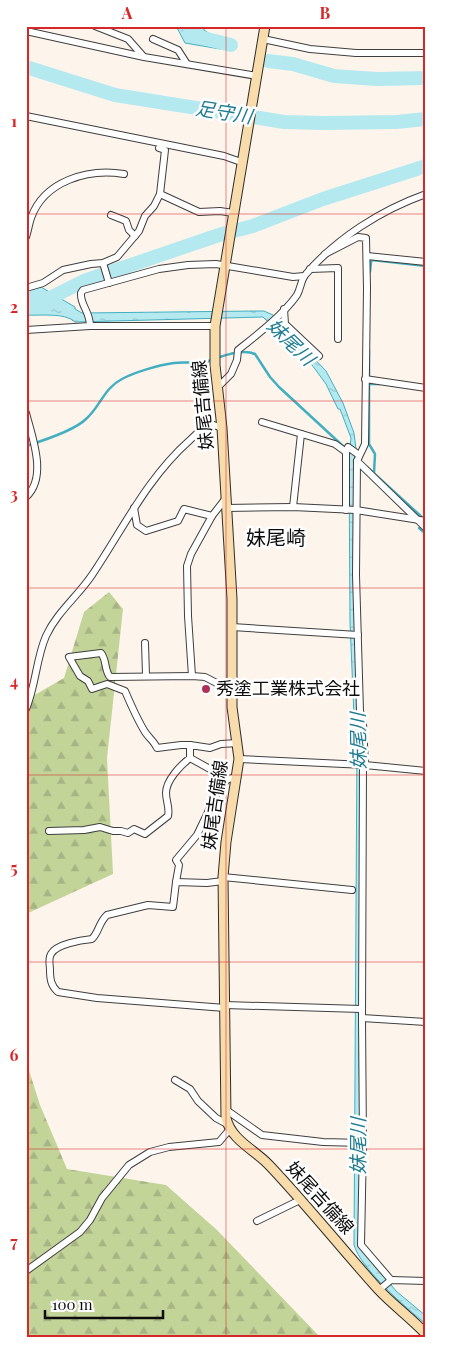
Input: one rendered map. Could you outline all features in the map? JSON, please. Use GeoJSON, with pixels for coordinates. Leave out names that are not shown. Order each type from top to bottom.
{"type":"FeatureCollection","features":[{"type":"Feature","properties":{"kind":"main road","name":"妹尾吉備線"},"geometry":{"type":"LineString","coordinates":[[265,26],[215,324],[214,359],[222,428],[232,599],[232,707],[239,759],[232,778],[223,879],[226,1109],[229,1127],[241,1141],[268,1164],[381,1289],[426,1334]]}},
{"type":"Feature","properties":{"kind":"street"},"geometry":{"type":"LineString","coordinates":[[95,26],[128,39],[144,57]]}},
{"type":"Feature","properties":{"kind":"street"},"geometry":{"type":"LineString","coordinates":[[26,31],[144,57],[256,78]]}},
{"type":"Feature","properties":{"kind":"street"},"geometry":{"type":"LineString","coordinates":[[153,39],[178,50],[187,64]]}},
{"type":"Feature","properties":{"kind":"street"},"geometry":{"type":"LineString","coordinates":[[263,39],[310,49],[356,53],[426,52]]}},
{"type":"Feature","properties":{"kind":"street"},"geometry":{"type":"LineString","coordinates":[[26,116],[242,159]]}},
{"type":"Feature","properties":{"kind":"street"},"geometry":{"type":"LineString","coordinates":[[26,288],[43,283],[63,270],[91,264],[104,264],[117,257],[135,236],[145,216],[154,206],[160,194],[165,150],[139,140]]}},
{"type":"Feature","properties":{"kind":"street"},"geometry":{"type":"LineString","coordinates":[[26,237],[30,219],[44,195],[54,187],[87,174],[101,172],[124,174]]}},
{"type":"Feature","properties":{"kind":"street"},"geometry":{"type":"LineString","coordinates":[[160,194],[199,212],[220,211],[233,217]]}},
{"type":"Feature","properties":{"kind":"street"},"geometry":{"type":"LineString","coordinates":[[217,388],[231,374],[237,353],[284,309],[297,294],[304,276],[331,248],[375,218],[409,200],[426,194]]}},
{"type":"Feature","properties":{"kind":"street"},"geometry":{"type":"LineString","coordinates":[[111,216],[126,221],[129,230],[135,236]]}},
{"type":"Feature","properties":{"kind":"street"},"geometry":{"type":"LineString","coordinates":[[325,254],[358,237],[366,238],[367,380],[365,444],[354,454],[350,510],[354,635],[360,711],[363,724],[358,1009],[362,1018],[361,1245],[390,1281]]}},
{"type":"Feature","properties":{"kind":"street"},"geometry":{"type":"LineString","coordinates":[[367,256],[426,262]]}},
{"type":"Feature","properties":{"kind":"street"},"geometry":{"type":"LineString","coordinates":[[104,264],[108,282]]}},
{"type":"Feature","properties":{"kind":"street"},"geometry":{"type":"LineString","coordinates":[[89,320],[81,300],[81,292],[83,290],[159,269],[216,264],[293,277],[304,276]]}},
{"type":"Feature","properties":{"kind":"street"},"geometry":{"type":"LineString","coordinates":[[310,269],[338,268],[338,339]]}},
{"type":"Feature","properties":{"kind":"street"},"geometry":{"type":"LineString","coordinates":[[284,309],[285,324],[319,356]]}},
{"type":"Feature","properties":{"kind":"street"},"geometry":{"type":"LineString","coordinates":[[26,330],[89,320],[215,324]]}},
{"type":"Feature","properties":{"kind":"street"},"geometry":{"type":"LineString","coordinates":[[367,380],[426,388]]}},
{"type":"Feature","properties":{"kind":"street"},"geometry":{"type":"LineString","coordinates":[[26,413],[36,459],[36,483],[26,497]]}},
{"type":"Feature","properties":{"kind":"street"},"geometry":{"type":"LineString","coordinates":[[262,422],[335,444],[354,454],[423,523]]}},
{"type":"Feature","properties":{"kind":"street"},"geometry":{"type":"LineString","coordinates":[[26,709],[32,694],[42,648],[50,630],[58,616],[91,577],[148,486],[176,452],[205,427],[211,424],[222,428]]}},
{"type":"Feature","properties":{"kind":"street"},"geometry":{"type":"LineString","coordinates":[[294,507],[301,434]]}},
{"type":"Feature","properties":{"kind":"street"},"geometry":{"type":"LineString","coordinates":[[350,510],[354,454]]}},
{"type":"Feature","properties":{"kind":"street"},"geometry":{"type":"LineString","coordinates":[[192,676],[187,566],[191,554],[212,516],[226,498]]}},
{"type":"Feature","properties":{"kind":"street"},"geometry":{"type":"LineString","coordinates":[[226,508],[294,507],[350,510],[423,523]]}},
{"type":"Feature","properties":{"kind":"street"},"geometry":{"type":"LineString","coordinates":[[134,508],[137,525],[146,531],[178,521],[184,509],[212,516]]}},
{"type":"Feature","properties":{"kind":"street"},"geometry":{"type":"LineString","coordinates":[[232,627],[354,635]]}},
{"type":"Feature","properties":{"kind":"street"},"geometry":{"type":"LineString","coordinates":[[144,643],[146,675]]}},
{"type":"Feature","properties":{"kind":"street"},"geometry":{"type":"LineString","coordinates":[[232,690],[205,677],[146,675],[110,677],[104,656],[101,653],[69,657],[80,676],[88,681],[92,689],[107,684],[125,691],[138,720],[147,735],[153,739],[157,748],[181,745],[210,748],[221,744],[238,743]]}},
{"type":"Feature","properties":{"kind":"street"},"geometry":{"type":"LineString","coordinates":[[190,746],[190,758]]}},
{"type":"Feature","properties":{"kind":"street"},"geometry":{"type":"LineString","coordinates":[[190,758],[232,778],[220,787],[197,835],[176,860],[179,865],[173,907],[148,905],[107,916],[102,919],[96,935],[92,939],[57,947],[52,952],[50,958],[50,980],[54,988],[58,992],[97,998],[225,1006],[358,1009]]}},
{"type":"Feature","properties":{"kind":"street"},"geometry":{"type":"LineString","coordinates":[[49,831],[84,830],[100,827],[128,833],[134,829],[145,834],[168,816],[166,792],[177,768],[190,758]]}},
{"type":"Feature","properties":{"kind":"street"},"geometry":{"type":"LineString","coordinates":[[239,759],[426,770]]}},
{"type":"Feature","properties":{"kind":"street"},"geometry":{"type":"LineString","coordinates":[[176,882],[208,883],[223,879],[352,890]]}},
{"type":"Feature","properties":{"kind":"street"},"geometry":{"type":"LineString","coordinates":[[362,1018],[426,1022]]}},
{"type":"Feature","properties":{"kind":"street"},"geometry":{"type":"LineString","coordinates":[[26,1271],[80,1232],[90,1220],[102,1198],[129,1165],[150,1152],[160,1149],[219,1142],[229,1127],[198,1101],[190,1089],[175,1080]]}},
{"type":"Feature","properties":{"kind":"street"},"geometry":{"type":"LineString","coordinates":[[226,1109],[262,1135],[323,1142],[360,1143]]}},
{"type":"Feature","properties":{"kind":"street"},"geometry":{"type":"LineString","coordinates":[[257,1221],[300,1200]]}},
{"type":"Feature","properties":{"kind":"street"},"geometry":{"type":"LineString","coordinates":[[381,1289],[390,1281],[426,1281]]}},
{"type":"Feature","properties":{"kind":"green space"},"geometry":{"type":"Polygon","coordinates":[[[109,592],[123,609],[107,758],[113,874],[26,914],[26,700],[64,678],[84,612],[109,592]]]}},
{"type":"Feature","properties":{"kind":"green space"},"geometry":{"type":"Polygon","coordinates":[[[26,1061],[40,1105],[67,1169],[166,1185],[217,1230],[320,1337],[26,1337],[26,1061]]]}},
{"type":"Feature","properties":{"kind":"water"},"geometry":{"type":"Polygon","coordinates":[[[176,26],[204,26],[204,30],[213,36],[223,38],[225,46],[220,49],[185,43],[176,26]]]}},
{"type":"Feature","properties":{"kind":"water","name":"妹尾川"},"geometry":{"type":"Polygon","coordinates":[[[41,287],[82,313],[264,311],[273,315],[326,371],[343,403],[354,433],[356,449],[355,643],[362,755],[359,1053],[361,1248],[396,1291],[426,1316],[426,1324],[396,1298],[375,1276],[358,1255],[354,1245],[357,741],[354,716],[350,623],[349,456],[351,438],[340,409],[338,409],[326,384],[312,365],[263,317],[75,322],[65,317],[52,315],[26,315],[26,291],[41,287]]]}},
{"type":"Feature","properties":{"kind":"waterway"},"geometry":{"type":"LineString","coordinates":[[189,26],[199,37],[231,45]]}},
{"type":"Feature","properties":{"kind":"waterway"},"geometry":{"type":"LineString","coordinates":[[268,61],[293,64],[334,76],[377,79],[426,78]]}},
{"type":"Feature","properties":{"kind":"waterway","name":"足守川"},"geometry":{"type":"LineString","coordinates":[[26,67],[115,95],[284,122],[396,122],[426,119]]}},
{"type":"Feature","properties":{"kind":"waterway"},"geometry":{"type":"LineString","coordinates":[[38,304],[84,281],[222,234],[253,226],[323,199],[426,166]]}},
{"type":"Feature","properties":{"kind":"waterway"},"geometry":{"type":"LineString","coordinates":[[370,272],[372,260],[426,266]]}},
{"type":"Feature","properties":{"kind":"waterway"},"geometry":{"type":"LineString","coordinates":[[369,350],[369,444],[375,454],[374,473]]}},
{"type":"Feature","properties":{"kind":"waterway"},"geometry":{"type":"LineString","coordinates":[[217,358],[241,352],[255,354],[279,387],[344,447]]}},
{"type":"Feature","properties":{"kind":"waterway"},"geometry":{"type":"LineString","coordinates":[[26,446],[58,435],[81,423],[91,414],[106,392],[127,376],[168,364],[212,360]]}},
{"type":"Feature","properties":{"kind":"waterway"},"geometry":{"type":"LineString","coordinates":[[369,384],[380,384]]}},
{"type":"Feature","properties":{"kind":"waterway"},"geometry":{"type":"LineString","coordinates":[[367,467],[424,519]]}},
{"type":"Feature","properties":{"kind":"waterway"},"geometry":{"type":"LineString","coordinates":[[419,528],[426,534]]}},
{"type":"Feature","properties":{"kind":"place","name":"秀塗工業株式会社"},"geometry":{"type":"Point","coordinates":[206,689]}},
{"type":"Feature","properties":{"kind":"district","name":"妹尾崎"},"geometry":{"type":"Point","coordinates":[276,538]}}]}
